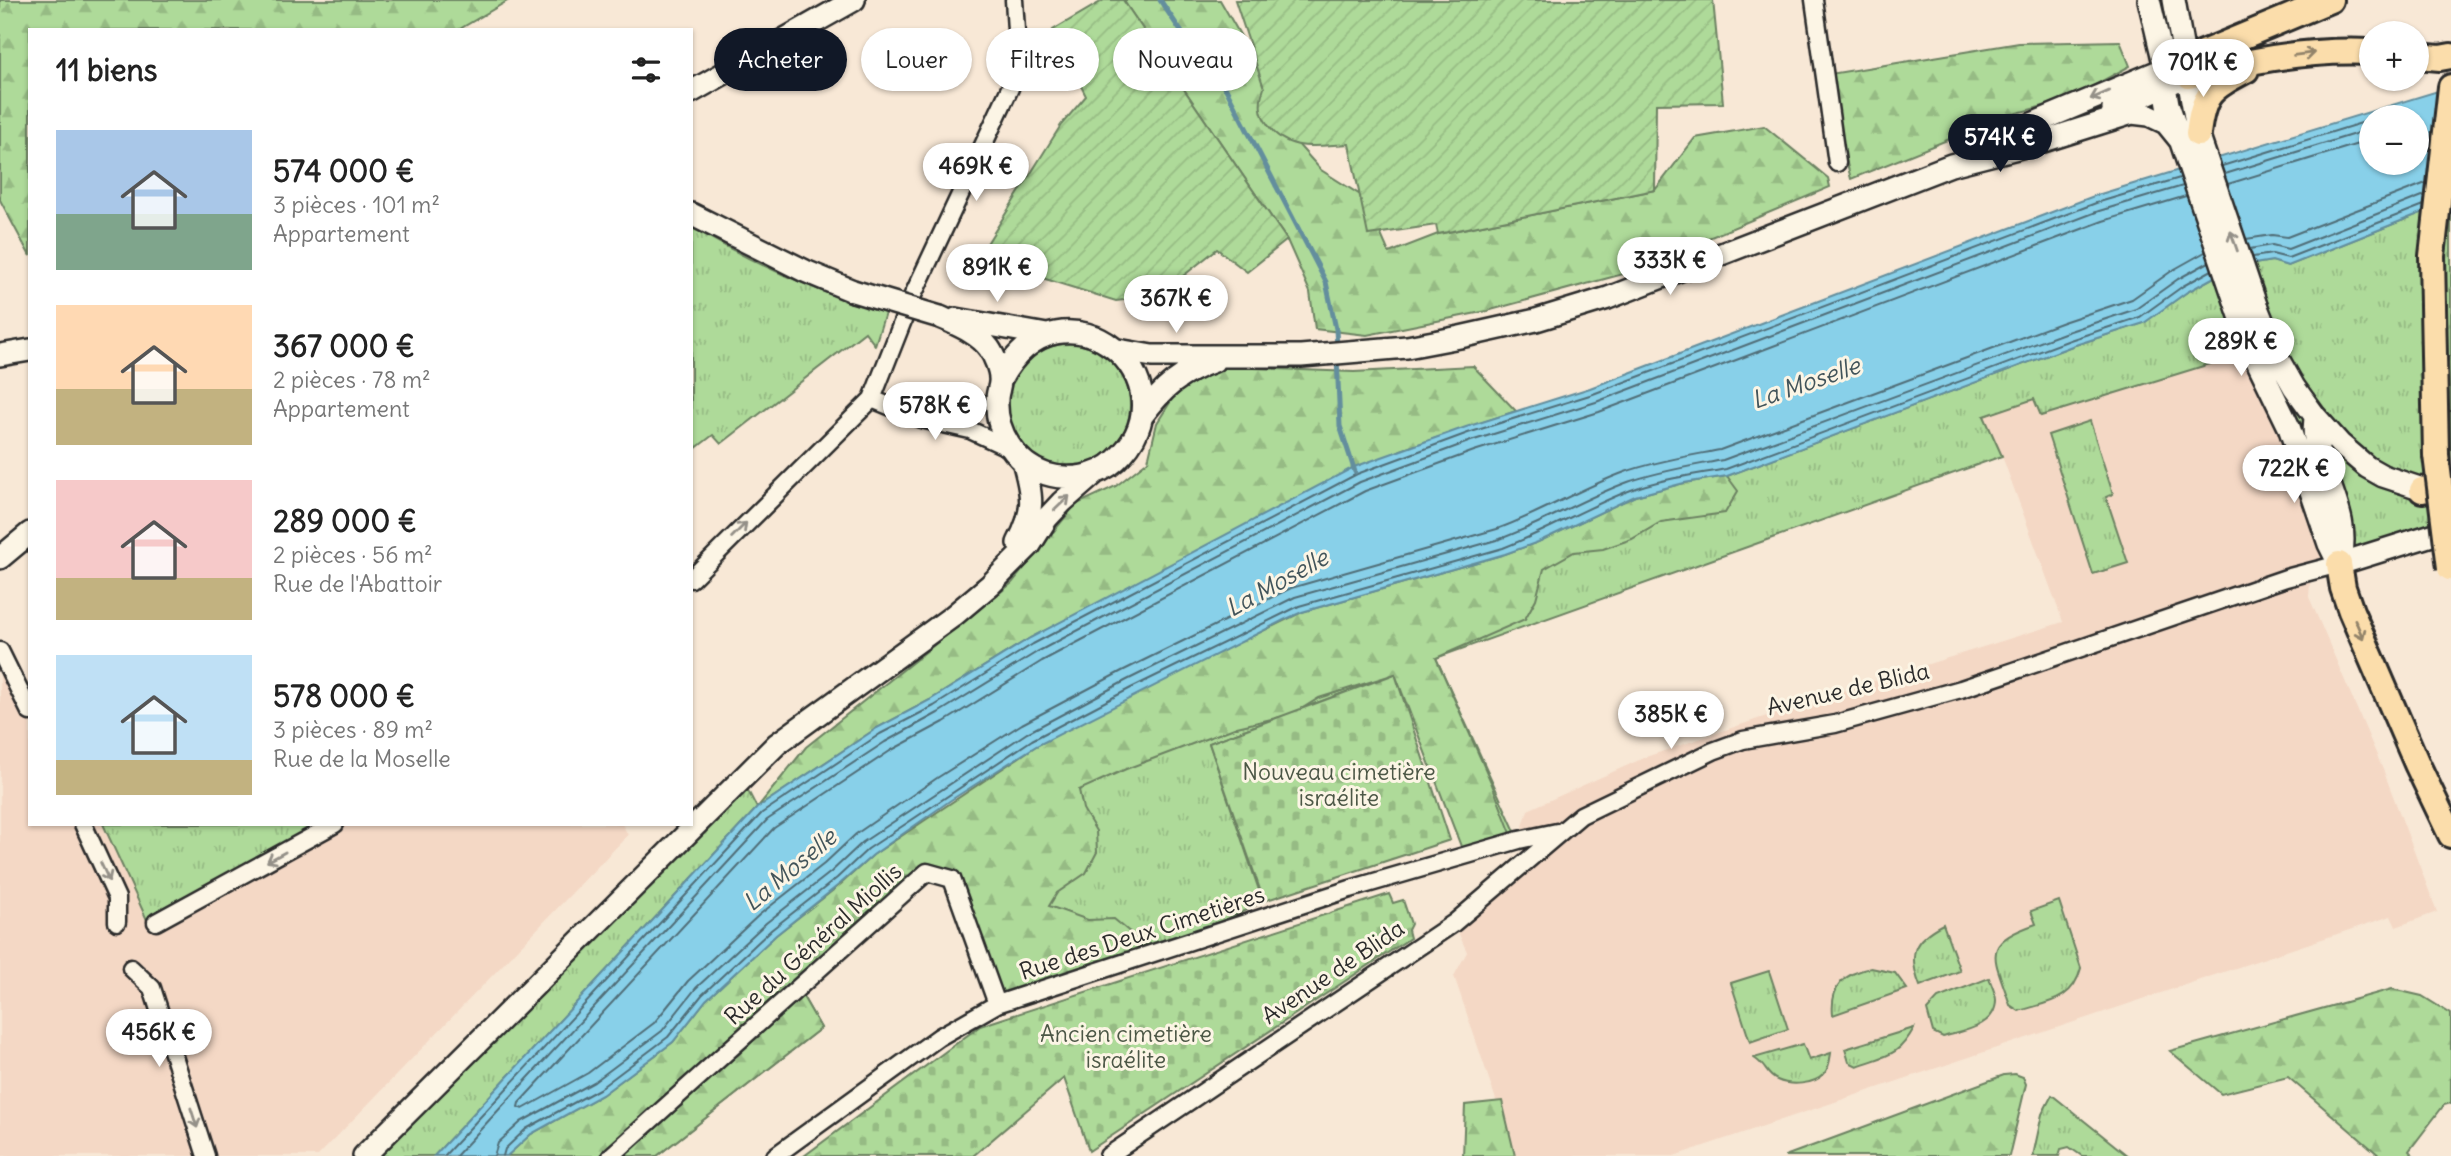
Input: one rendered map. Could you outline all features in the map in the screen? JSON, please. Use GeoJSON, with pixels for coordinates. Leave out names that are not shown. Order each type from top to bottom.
{"type":"FeatureCollection","features":[{"type":"Feature","properties":{"kind":"main road"},"geometry":{"type":"LineString","coordinates":[[693,91],[854,0]]}},
{"type":"Feature","properties":{"kind":"main road"},"geometry":{"type":"LineString","coordinates":[[2149,0],[2175,74],[2188,136],[2247,308],[2252,351],[2289,427],[2329,544],[2339,564],[2351,611],[2417,764],[2451,835]]}},
{"type":"Feature","properties":{"kind":"main road"},"geometry":{"type":"LineString","coordinates":[[2174,0],[2175,74]]}},
{"type":"Feature","properties":{"kind":"main road"},"geometry":{"type":"LineString","coordinates":[[2037,143],[2330,0]]}},
{"type":"Feature","properties":{"kind":"main road"},"geometry":{"type":"LineString","coordinates":[[693,215],[795,266],[853,290],[940,317],[1047,335],[1072,332],[1096,337],[1118,350],[1152,356],[1301,356],[1368,351],[1460,337],[1536,320],[1608,298],[1951,165],[2032,124],[2175,74],[2305,53],[2359,52]]}},
{"type":"Feature","properties":{"kind":"main road"},"geometry":{"type":"LineString","coordinates":[[2429,57],[2451,56]]}},
{"type":"Feature","properties":{"kind":"main road"},"geometry":{"type":"LineString","coordinates":[[2188,136],[2207,96],[2220,84],[2264,60]]}},
{"type":"Feature","properties":{"kind":"main road"},"geometry":{"type":"LineString","coordinates":[[2451,87],[2432,256],[2436,455],[2451,570]]}},
{"type":"Feature","properties":{"kind":"main road"},"geometry":{"type":"LineString","coordinates":[[1951,165],[2037,143],[2132,113],[2150,115],[2188,136]]}},
{"type":"Feature","properties":{"kind":"main road"},"geometry":{"type":"LineString","coordinates":[[693,204],[727,232]]}},
{"type":"Feature","properties":{"kind":"main road"},"geometry":{"type":"LineString","coordinates":[[2433,342],[2451,287]]}},
{"type":"Feature","properties":{"kind":"main road"},"geometry":{"type":"LineString","coordinates":[[2247,308],[2294,387],[2340,444],[2367,467],[2398,483],[2451,497]]}},
{"type":"Feature","properties":{"kind":"main road"},"geometry":{"type":"LineString","coordinates":[[940,317],[974,334],[989,349],[1001,379]]}},
{"type":"Feature","properties":{"kind":"main road"},"geometry":{"type":"LineString","coordinates":[[1003,573],[1030,521],[1031,491],[1017,455],[1002,433],[997,415],[997,397],[1001,379],[1011,360],[1027,345],[1047,335]]}},
{"type":"Feature","properties":{"kind":"main road"},"geometry":{"type":"LineString","coordinates":[[0,355],[28,350]]}},
{"type":"Feature","properties":{"kind":"main road"},"geometry":{"type":"LineString","coordinates":[[364,1156],[777,744],[953,616],[1003,573],[1030,545],[1054,510],[1094,474],[1112,465],[1126,451],[1136,435],[1142,416],[1142,392],[1133,369],[1118,350]]}},
{"type":"Feature","properties":{"kind":"main road"},"geometry":{"type":"LineString","coordinates":[[1142,416],[1171,383],[1191,369],[1230,356]]}},
{"type":"Feature","properties":{"kind":"main road"},"geometry":{"type":"LineString","coordinates":[[2315,416],[2314,436],[2344,530],[2344,551],[2339,564]]}},
{"type":"Feature","properties":{"kind":"main road"},"geometry":{"type":"LineString","coordinates":[[1017,455],[1045,474],[1070,478],[1094,474]]}},
{"type":"Feature","properties":{"kind":"main road"},"geometry":{"type":"LineString","coordinates":[[2422,490],[2451,484]]}},
{"type":"Feature","properties":{"kind":"main road","name":"Avenue de Blida"},"geometry":{"type":"LineString","coordinates":[[2339,564],[2451,529]]}},
{"type":"Feature","properties":{"kind":"main road"},"geometry":{"type":"LineString","coordinates":[[0,558],[28,535]]}},
{"type":"Feature","properties":{"kind":"street"},"geometry":{"type":"LineString","coordinates":[[693,577],[872,399],[913,295],[1010,88],[1018,60],[1014,0]]}},
{"type":"Feature","properties":{"kind":"street"},"geometry":{"type":"LineString","coordinates":[[1814,0],[1837,163]]}},
{"type":"Feature","properties":{"kind":"street"},"geometry":{"type":"LineString","coordinates":[[872,399],[921,419],[970,430],[1017,455]]}},
{"type":"Feature","properties":{"kind":"street","name":"Avenue de Blida"},"geometry":{"type":"LineString","coordinates":[[1108,1156],[1454,923],[1581,815],[1713,751],[1743,740],[1835,724],[1961,689],[2287,578],[2339,564]]}},
{"type":"Feature","properties":{"kind":"street"},"geometry":{"type":"LineString","coordinates":[[0,651],[28,708]]}},
{"type":"Feature","properties":{"kind":"street"},"geometry":{"type":"LineString","coordinates":[[84,826],[117,898],[117,922]]}},
{"type":"Feature","properties":{"kind":"street"},"geometry":{"type":"LineString","coordinates":[[156,922],[331,826]]}},
{"type":"Feature","properties":{"kind":"street","name":"Rue des Deux Cimetières"},"geometry":{"type":"LineString","coordinates":[[775,1156],[939,1037],[997,1004],[1350,889],[1519,840],[1559,832]]}},
{"type":"Feature","properties":{"kind":"street","name":"Rue du Général Miollis"},"geometry":{"type":"LineString","coordinates":[[611,1156],[927,872],[952,879],[997,1004]]}},
{"type":"Feature","properties":{"kind":"street"},"geometry":{"type":"LineString","coordinates":[[131,968],[152,988],[206,1156]]}},
{"type":"Feature","properties":{"kind":"shaded area"},"geometry":{"type":"Polygon","coordinates":[[[2252,351],[2339,564],[2311,571],[2309,597],[2384,772],[2437,912],[2396,927],[2391,916],[1674,1156],[1515,1156],[1454,976],[1467,952],[1454,923],[1527,860],[1519,840],[1528,810],[1646,757],[1823,697],[2063,622],[2002,456],[1983,416],[2034,399],[2041,416],[2252,351]]]}},
{"type":"Feature","properties":{"kind":"shaded area"},"geometry":{"type":"Polygon","coordinates":[[[9,667],[28,690],[28,826],[104,826],[147,920],[331,826],[623,826],[628,835],[318,1156],[0,1156],[0,671],[9,667]]]}},
{"type":"Feature","properties":{"kind":"green space"},"geometry":{"type":"Polygon","coordinates":[[[0,0],[509,0],[461,28],[28,28],[28,252],[0,200],[0,0]]]}},
{"type":"Feature","properties":{"kind":"green space"},"geometry":{"type":"Polygon","coordinates":[[[1104,0],[1123,0],[1142,28],[1113,28],[1113,91],[1185,91],[1287,240],[1247,272],[1217,249],[1158,296],[1116,301],[978,258],[1061,125],[1086,96],[1084,91],[1099,91],[1099,28],[1056,28],[1104,0]]]}},
{"type":"Feature","properties":{"kind":"green space"},"geometry":{"type":"Polygon","coordinates":[[[1123,0],[1220,0],[1236,28],[1142,28],[1123,0]]]}},
{"type":"Feature","properties":{"kind":"green space"},"geometry":{"type":"Polygon","coordinates":[[[1235,0],[1713,0],[1723,103],[1656,104],[1655,190],[1438,234],[1436,225],[1368,235],[1349,144],[1305,146],[1285,140],[1276,134],[1265,121],[1261,107],[1264,88],[1257,67],[1257,28],[1244,28],[1235,0]]]}},
{"type":"Feature","properties":{"kind":"green space"},"geometry":{"type":"Polygon","coordinates":[[[2120,41],[2130,66],[2067,100],[2009,115],[1851,179],[1824,75],[2019,43],[2120,41]]]}},
{"type":"Feature","properties":{"kind":"green space"},"geometry":{"type":"Polygon","coordinates":[[[1257,67],[1279,123],[1321,170],[1365,198],[1389,253],[1438,234],[1655,190],[1695,138],[1764,126],[1828,178],[1830,187],[1623,274],[1487,311],[1367,335],[1315,329],[1310,292],[1287,240],[1185,91],[1257,91],[1257,67]]]}},
{"type":"Feature","properties":{"kind":"green space"},"geometry":{"type":"Polygon","coordinates":[[[2451,201],[2451,529],[2339,564],[2252,351],[2041,416],[2034,399],[1984,416],[2002,456],[1436,658],[1519,840],[1500,846],[1394,674],[1209,743],[1263,902],[1155,953],[936,873],[798,988],[821,1028],[657,1156],[507,1156],[776,935],[1402,584],[1684,483],[1727,476],[2072,346],[2143,323],[2187,292],[2216,276],[2227,312],[2267,303],[2254,264],[2272,261],[2288,266],[2451,201]]]}},
{"type":"Feature","properties":{"kind":"green space"},"geometry":{"type":"Polygon","coordinates":[[[693,228],[785,276],[885,313],[875,345],[865,332],[721,444],[713,435],[693,450],[693,228]]]}},
{"type":"Feature","properties":{"kind":"green space"},"geometry":{"type":"Polygon","coordinates":[[[1069,344],[1092,348],[1112,362],[1126,382],[1130,405],[1126,428],[1112,448],[1092,462],[1069,466],[1046,462],[1026,448],[1012,428],[1008,405],[1012,382],[1026,362],[1046,348],[1069,344]]]}},
{"type":"Feature","properties":{"kind":"green space"},"geometry":{"type":"Polygon","coordinates":[[[1473,366],[1516,411],[1401,450],[1030,638],[930,700],[877,728],[757,808],[806,747],[1012,583],[1075,505],[1116,486],[1148,461],[1157,423],[1183,382],[1227,367],[1354,372],[1473,366]]]}},
{"type":"Feature","properties":{"kind":"green space"},"geometry":{"type":"Polygon","coordinates":[[[2090,421],[2113,494],[2106,497],[2128,563],[2093,574],[2048,435],[2090,421]]]}},
{"type":"Feature","properties":{"kind":"green space"},"geometry":{"type":"Polygon","coordinates":[[[1727,476],[1738,491],[1725,513],[1661,522],[1632,539],[1603,549],[1574,552],[1544,569],[1536,599],[1525,619],[1436,658],[1512,836],[1462,849],[1395,674],[1319,698],[1293,714],[1237,727],[1079,790],[1083,809],[1096,831],[1097,852],[1086,873],[1057,893],[1049,906],[1088,920],[1114,919],[1155,953],[997,1004],[953,894],[933,877],[899,875],[878,916],[798,988],[821,1028],[657,1156],[507,1156],[531,1134],[602,1095],[673,1042],[706,1000],[776,935],[873,855],[1036,746],[1134,694],[1302,612],[1505,554],[1538,542],[1635,496],[1684,483],[1727,476]]]}},
{"type":"Feature","properties":{"kind":"green space","name":"Nouveau cimetière israélite"},"geometry":{"type":"Polygon","coordinates":[[[1395,674],[1450,840],[1264,901],[1209,743],[1395,674]]]}},
{"type":"Feature","properties":{"kind":"green space"},"geometry":{"type":"Polygon","coordinates":[[[742,779],[757,808],[434,1156],[364,1156],[742,779]]]}},
{"type":"Feature","properties":{"kind":"green space"},"geometry":{"type":"Polygon","coordinates":[[[104,826],[333,826],[147,920],[104,826]]]}},
{"type":"Feature","properties":{"kind":"green space","name":"Ancien cimetière israélite"},"geometry":{"type":"Polygon","coordinates":[[[1389,894],[1393,903],[1403,900],[1411,924],[1408,930],[1410,938],[1089,1151],[1064,1078],[973,1156],[804,1156],[980,1026],[1389,894]]]}},
{"type":"Feature","properties":{"kind":"green space"},"geometry":{"type":"Polygon","coordinates":[[[2059,901],[2081,968],[2077,979],[2066,994],[2019,1011],[2010,1005],[1996,964],[1998,946],[2005,938],[2036,924],[2031,911],[2059,901]]]}},
{"type":"Feature","properties":{"kind":"green space"},"geometry":{"type":"Polygon","coordinates":[[[1943,924],[1960,971],[1920,986],[1914,965],[1915,949],[1925,936],[1943,924]]]}},
{"type":"Feature","properties":{"kind":"green space"},"geometry":{"type":"Polygon","coordinates":[[[1871,968],[1895,973],[1907,989],[1833,1015],[1834,996],[1841,982],[1854,973],[1871,968]]]}},
{"type":"Feature","properties":{"kind":"green space"},"geometry":{"type":"Polygon","coordinates":[[[1769,971],[1788,1029],[1750,1042],[1731,983],[1769,971]]]}},
{"type":"Feature","properties":{"kind":"green space"},"geometry":{"type":"Polygon","coordinates":[[[1989,978],[1996,1000],[1995,1009],[1984,1022],[1943,1037],[1933,1032],[1927,1010],[1938,998],[1989,978]]]}},
{"type":"Feature","properties":{"kind":"green space"},"geometry":{"type":"Polygon","coordinates":[[[2392,989],[2422,996],[2451,1014],[2451,1103],[2444,1105],[2409,1151],[2414,1156],[2380,1156],[2288,1077],[2221,1094],[2170,1051],[2392,989]]]}},
{"type":"Feature","properties":{"kind":"green space"},"geometry":{"type":"Polygon","coordinates":[[[1914,1028],[1903,1045],[1891,1054],[1857,1066],[1849,1062],[1845,1049],[1914,1028]]]}},
{"type":"Feature","properties":{"kind":"green space"},"geometry":{"type":"Polygon","coordinates":[[[1803,1044],[1809,1060],[1831,1053],[1826,1072],[1820,1078],[1795,1084],[1782,1082],[1770,1075],[1754,1058],[1803,1044]]]}},
{"type":"Feature","properties":{"kind":"green space"},"geometry":{"type":"Polygon","coordinates":[[[2015,1074],[2023,1077],[2026,1084],[2009,1156],[1785,1156],[2004,1075],[2015,1074]]]}},
{"type":"Feature","properties":{"kind":"green space"},"geometry":{"type":"Polygon","coordinates":[[[2052,1095],[2128,1156],[2082,1156],[2069,1147],[2061,1149],[2059,1156],[2033,1156],[2042,1114],[2052,1095]]]}},
{"type":"Feature","properties":{"kind":"green space"},"geometry":{"type":"Polygon","coordinates":[[[1502,1101],[1515,1156],[1463,1156],[1465,1105],[1502,1101]]]}},
{"type":"Feature","properties":{"kind":"water","name":"La Moselle"},"geometry":{"type":"Polygon","coordinates":[[[2451,87],[2451,201],[2288,266],[2272,261],[2216,276],[2187,292],[2144,323],[2072,346],[1727,476],[1684,483],[1635,496],[1538,542],[1505,554],[1302,612],[1284,620],[1036,746],[951,800],[873,855],[776,935],[706,1000],[673,1042],[602,1095],[531,1134],[507,1156],[434,1156],[757,808],[877,728],[930,700],[1030,638],[1354,467],[1466,427],[1590,388],[2094,196],[2359,115],[2359,175],[2429,175],[2429,105],[2392,105],[2451,87]]]}},
{"type":"Feature","properties":{"kind":"waterway"},"geometry":{"type":"LineString","coordinates":[[1160,0],[1203,64],[1226,89],[1326,282],[1336,329],[1337,348]]}},
{"type":"Feature","properties":{"kind":"waterway"},"geometry":{"type":"LineString","coordinates":[[1337,358],[1340,426],[1355,472]]}}]}
